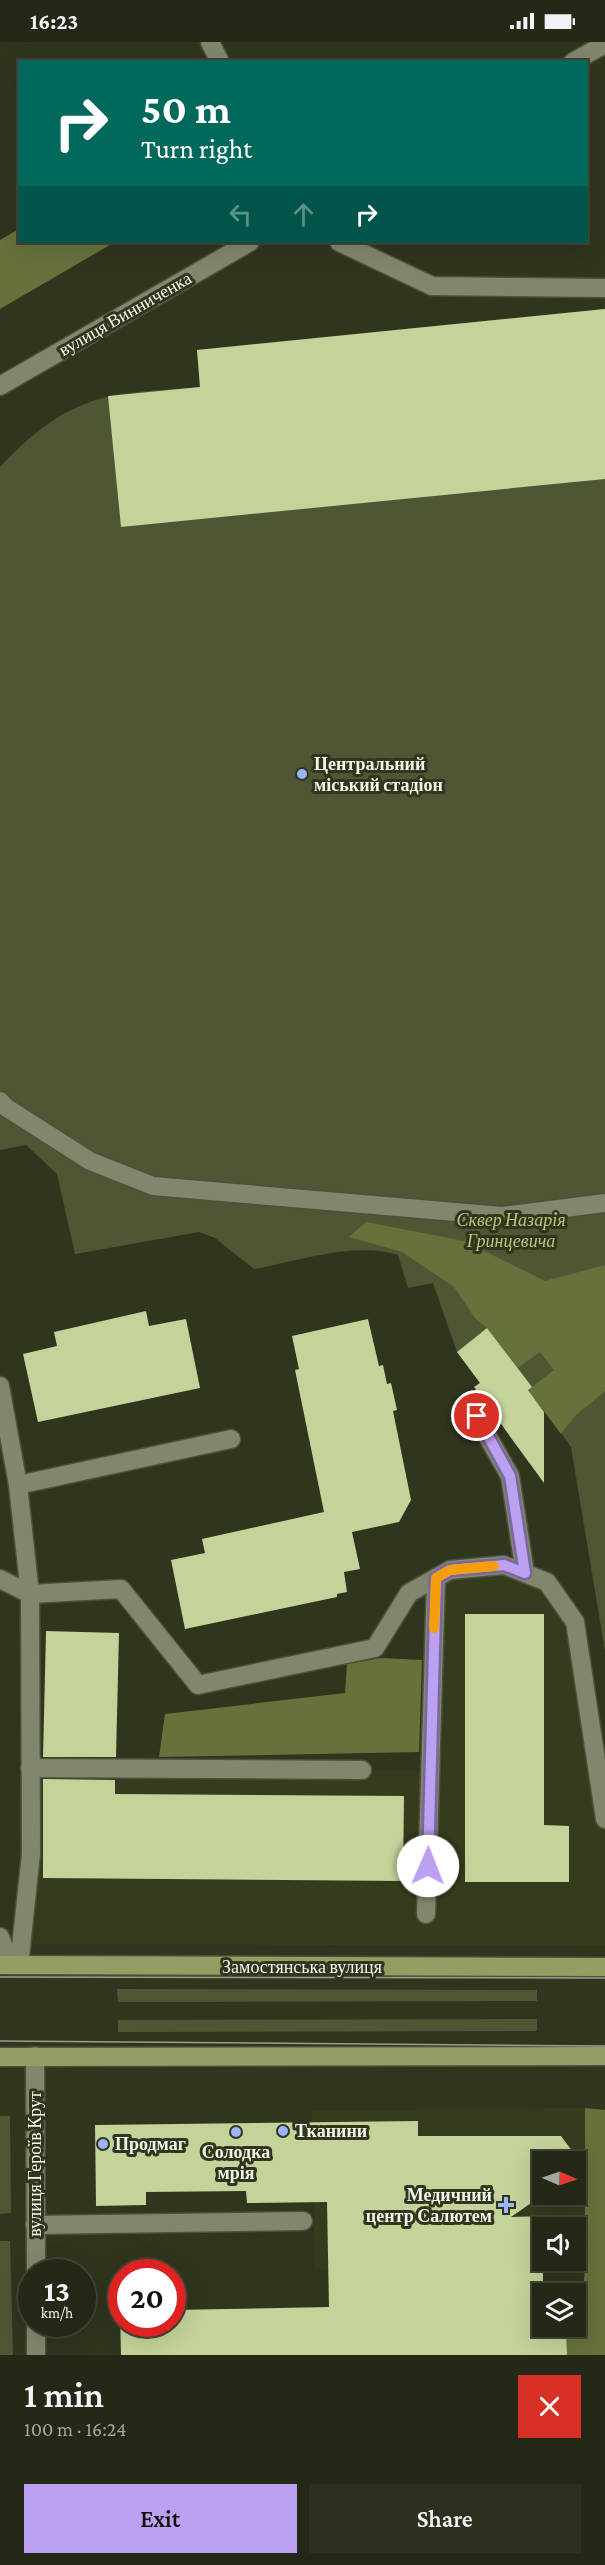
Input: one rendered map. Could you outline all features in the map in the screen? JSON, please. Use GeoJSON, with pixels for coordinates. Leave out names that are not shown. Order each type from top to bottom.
{"type":"FeatureCollection","features":[{"type":"Feature","properties":{"kind":"main road","name":"Замостянська вулиця"},"geometry":{"type":"LineString","coordinates":[[10,1965],[605,1967]]}},
{"type":"Feature","properties":{"kind":"main road"},"geometry":{"type":"LineString","coordinates":[[0,2057],[605,2056]]}},
{"type":"Feature","properties":{"kind":"street"},"geometry":{"type":"LineString","coordinates":[[210,42],[219,60]]}},
{"type":"Feature","properties":{"kind":"street"},"geometry":{"type":"LineString","coordinates":[[577,60],[605,44]]}},
{"type":"Feature","properties":{"kind":"street","name":"вулиця Винниченка"},"geometry":{"type":"LineString","coordinates":[[0,386],[248,243]]}},
{"type":"Feature","properties":{"kind":"street"},"geometry":{"type":"LineString","coordinates":[[341,243],[432,286],[605,288]]}},
{"type":"Feature","properties":{"kind":"street"},"geometry":{"type":"LineString","coordinates":[[0,1101],[7,1108],[90,1161],[153,1186],[502,1216],[605,1203]]}},
{"type":"Feature","properties":{"kind":"street"},"geometry":{"type":"LineString","coordinates":[[0,1386],[18,1485],[30,1594],[31,1854],[10,1965]]}},
{"type":"Feature","properties":{"kind":"street"},"geometry":{"type":"LineString","coordinates":[[477,1416],[510,1476],[525,1573]]}},
{"type":"Feature","properties":{"kind":"street"},"geometry":{"type":"LineString","coordinates":[[18,1485],[231,1439]]}},
{"type":"Feature","properties":{"kind":"street"},"geometry":{"type":"LineString","coordinates":[[0,1579],[30,1594],[121,1589],[198,1684],[375,1648],[409,1593],[450,1570],[504,1565],[525,1573],[547,1582],[574,1622],[605,1819]]}},
{"type":"Feature","properties":{"kind":"street"},"geometry":{"type":"LineString","coordinates":[[426,1914],[436,1578]]}},
{"type":"Feature","properties":{"kind":"street"},"geometry":{"type":"LineString","coordinates":[[30,1768],[362,1770]]}},
{"type":"Feature","properties":{"kind":"street"},"geometry":{"type":"LineString","coordinates":[[0,1937],[10,1965]]}},
{"type":"Feature","properties":{"kind":"street","name":"вулиця Героїв Крут"},"geometry":{"type":"LineString","coordinates":[[35,2056],[36,2259]]}},
{"type":"Feature","properties":{"kind":"street"},"geometry":{"type":"LineString","coordinates":[[35,2225],[303,2221]]}},
{"type":"Feature","properties":{"kind":"street"},"geometry":{"type":"LineString","coordinates":[[36,2337],[36,2355]]}},
{"type":"Feature","properties":{"kind":"shaded area"},"geometry":{"type":"Polygon","coordinates":[[[18,230],[18,243],[113,243],[0,309],[0,240],[18,230]]]}},
{"type":"Feature","properties":{"kind":"shaded area"},"geometry":{"type":"Polygon","coordinates":[[[366,1222],[464,1241],[545,1281],[605,1265],[605,1391],[576,1415],[561,1434],[528,1390],[554,1370],[540,1352],[518,1368],[487,1328],[475,1318],[454,1287],[402,1252],[349,1237],[366,1222]]]}},
{"type":"Feature","properties":{"kind":"shaded area"},"geometry":{"type":"Polygon","coordinates":[[[504,1565],[547,1582],[575,1622],[605,1823],[605,1946],[21,1944],[30,1768],[430,1771],[436,1578],[504,1565]]]}},
{"type":"Feature","properties":{"kind":"shaded area"},"geometry":{"type":"Polygon","coordinates":[[[381,1658],[422,1660],[419,1752],[159,1757],[165,1714],[345,1693],[347,1664],[381,1658]]]}},
{"type":"Feature","properties":{"kind":"shaded area"},"geometry":{"type":"Polygon","coordinates":[[[585,2108],[585,2151],[532,2151],[532,2205],[585,2205],[585,2217],[532,2217],[532,2267],[315,2269],[312,2111],[585,2108]]]}},
{"type":"Feature","properties":{"kind":"shaded area"},"geometry":{"type":"Polygon","coordinates":[[[585,2108],[605,2110],[605,2355],[567,2355],[566,2337],[586,2337],[586,2283],[584,2283],[586,2271],[585,2108]]]}},
{"type":"Feature","properties":{"kind":"green space","name":"Центральний міський стадіон"},"geometry":{"type":"Polygon","coordinates":[[[605,309],[605,1651],[571,1447],[487,1328],[457,1352],[433,1283],[408,1288],[398,1255],[381,1251],[345,1251],[254,1269],[215,1238],[199,1232],[75,1254],[57,1174],[26,1145],[0,1150],[0,467],[35,433],[62,415],[91,402],[130,393],[200,387],[197,350],[605,309]]]}},
{"type":"Feature","properties":{"kind":"green space"},"geometry":{"type":"Polygon","coordinates":[[[117,1989],[537,1990],[537,2001],[118,2002],[117,1989]]]}},
{"type":"Feature","properties":{"kind":"green space"},"geometry":{"type":"Polygon","coordinates":[[[537,2019],[537,2031],[118,2032],[118,2020],[537,2019]]]}},
{"type":"Feature","properties":{"kind":"green space"},"geometry":{"type":"Polygon","coordinates":[[[0,2116],[10,2116],[11,2213],[0,2214],[0,2116]]]}},
{"type":"Feature","properties":{"kind":"green space"},"geometry":{"type":"Polygon","coordinates":[[[0,2241],[10,2241],[13,2355],[0,2355],[0,2241]]]}},
{"type":"Feature","properties":{"kind":"building"},"geometry":{"type":"Polygon","coordinates":[[[605,309],[605,479],[121,527],[108,396],[200,387],[197,350],[605,309]]]}},
{"type":"Feature","properties":{"kind":"building"},"geometry":{"type":"Polygon","coordinates":[[[146,1311],[149,1326],[186,1319],[200,1388],[38,1422],[23,1354],[57,1346],[54,1332],[146,1311]]]}},
{"type":"Feature","properties":{"kind":"building"},"geometry":{"type":"Polygon","coordinates":[[[368,1319],[379,1366],[383,1365],[387,1384],[391,1383],[397,1410],[393,1411],[411,1500],[399,1522],[352,1532],[360,1569],[344,1572],[347,1592],[337,1594],[337,1597],[185,1629],[171,1560],[205,1553],[202,1539],[324,1512],[295,1370],[299,1369],[292,1336],[368,1319]]]}},
{"type":"Feature","properties":{"kind":"building"},"geometry":{"type":"Polygon","coordinates":[[[487,1328],[532,1387],[528,1390],[544,1412],[544,1483],[474,1387],[480,1383],[457,1352],[487,1328]]]}},
{"type":"Feature","properties":{"kind":"building"},"geometry":{"type":"Polygon","coordinates":[[[465,1614],[544,1614],[544,1825],[569,1826],[569,1882],[465,1882],[465,1614]]]}},
{"type":"Feature","properties":{"kind":"building"},"geometry":{"type":"Polygon","coordinates":[[[46,1631],[119,1633],[116,1757],[43,1757],[46,1631]]]}},
{"type":"Feature","properties":{"kind":"building"},"geometry":{"type":"Polygon","coordinates":[[[43,1779],[115,1780],[115,1794],[404,1796],[403,1881],[43,1878],[43,1779]]]}},
{"type":"Feature","properties":{"kind":"building"},"geometry":{"type":"Polygon","coordinates":[[[418,2121],[418,2136],[561,2136],[572,2151],[532,2151],[532,2202],[511,2217],[581,2215],[581,2217],[532,2217],[532,2271],[543,2271],[543,2283],[532,2283],[532,2337],[566,2337],[567,2355],[121,2355],[121,2337],[186,2337],[186,2310],[329,2307],[327,2202],[247,2203],[246,2191],[146,2192],[146,2205],[96,2206],[95,2125],[418,2121]]]}},
{"type":"Feature","properties":{"kind":"tram line"},"geometry":{"type":"LineString","coordinates":[[0,1977],[605,1978]]}},
{"type":"Feature","properties":{"kind":"tram line"},"geometry":{"type":"LineString","coordinates":[[0,2041],[605,2046]]}},
{"type":"Feature","properties":{"kind":"slow traffic"},"geometry":{"type":"LineString","coordinates":[[434,1628],[436,1578],[450,1570],[494,1566]]}},
{"type":"Feature","properties":{"kind":"place","name":"Центральний міський стадіон"},"geometry":{"type":"Point","coordinates":[302,774]}},
{"type":"Feature","properties":{"kind":"place","name":"Тканини"},"geometry":{"type":"Point","coordinates":[283,2131]}},
{"type":"Feature","properties":{"kind":"place","name":"Солодка мрія"},"geometry":{"type":"Point","coordinates":[236,2132]}},
{"type":"Feature","properties":{"kind":"place","name":"Продмаг"},"geometry":{"type":"Point","coordinates":[103,2144]}},
{"type":"Feature","properties":{"kind":"place","name":"Медичний центр Салютем"},"geometry":{"type":"Point","coordinates":[506,2205]}},
{"type":"Feature","properties":{"kind":"route"},"geometry":{"type":"LineString","coordinates":[[428,1866],[436,1578],[450,1570],[504,1565],[525,1573],[510,1476],[477,1416]]}},
{"type":"Feature","properties":{"kind":"park label","name":"Сквер Назарія Гринцевича"},"geometry":{"type":"Point","coordinates":[511,1230]}}]}
